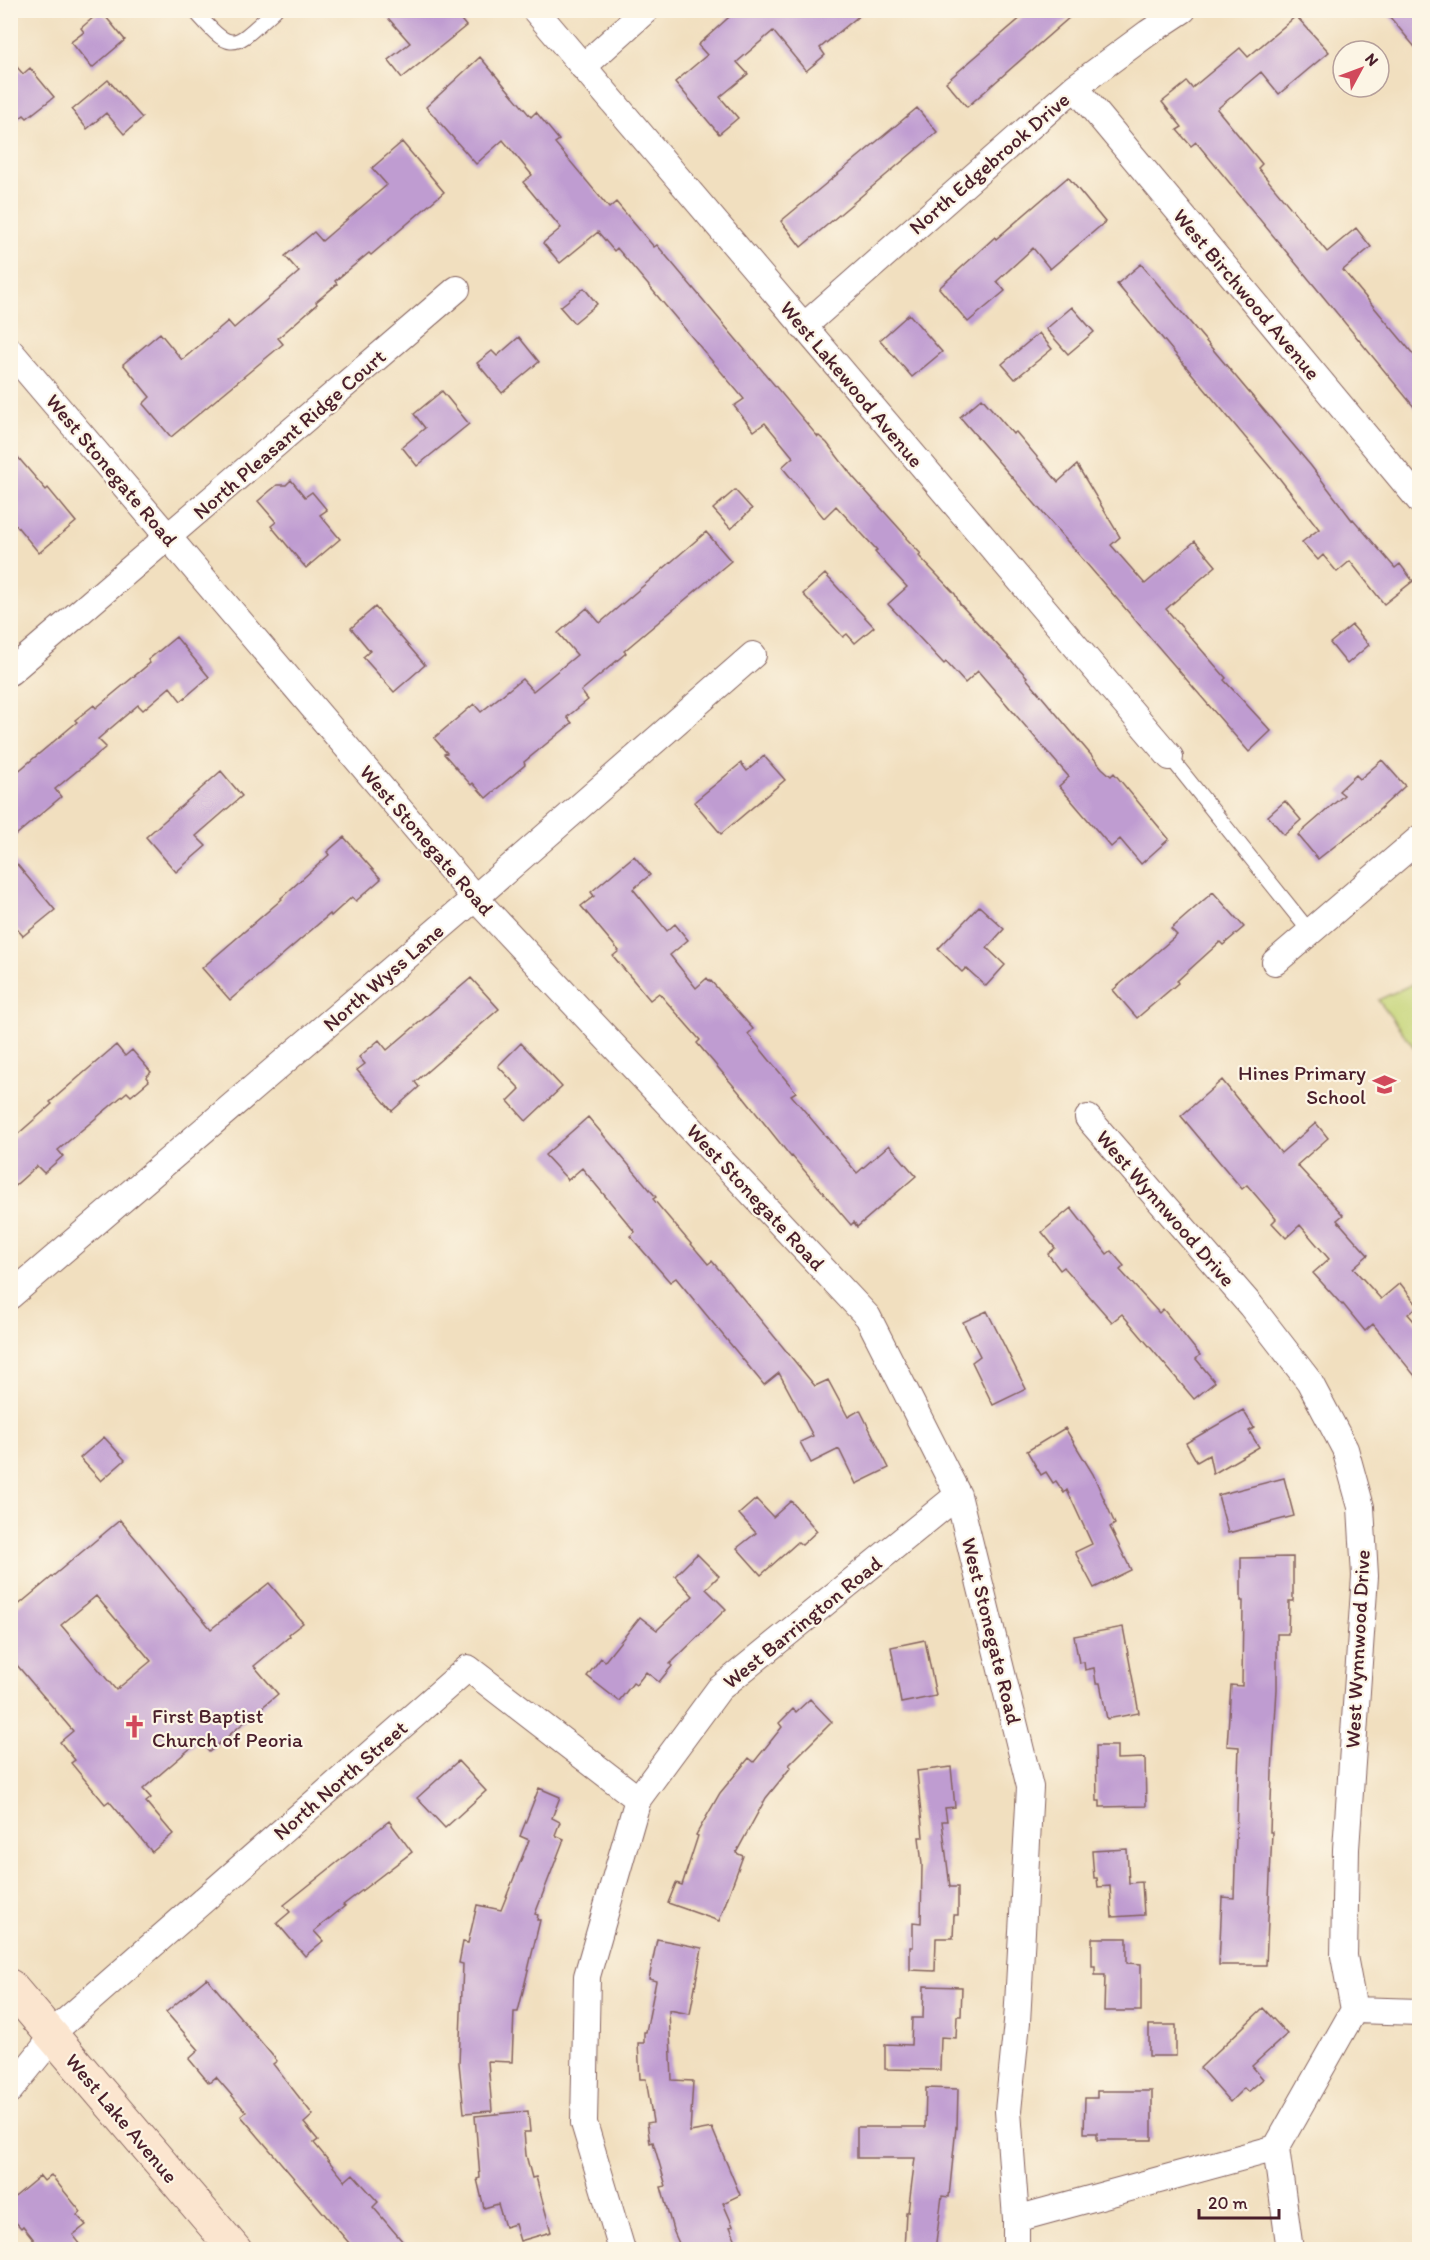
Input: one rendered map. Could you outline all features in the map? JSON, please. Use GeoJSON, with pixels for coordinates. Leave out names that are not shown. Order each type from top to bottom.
{"type":"FeatureCollection","features":[{"type":"Feature","properties":{"kind":"street","name":"West Lakewood Avenue"},"geometry":{"type":"LineString","coordinates":[[536,10],[1170,757]]}},
{"type":"Feature","properties":{"kind":"street"},"geometry":{"type":"LineString","coordinates":[[583,67],[646,10]]}},
{"type":"Feature","properties":{"kind":"street","name":"North Edgebrook Drive"},"geometry":{"type":"LineString","coordinates":[[803,327],[1075,87],[1183,10]]}},
{"type":"Feature","properties":{"kind":"street","name":"West Birchwood Avenue"},"geometry":{"type":"LineString","coordinates":[[1075,87],[1419,501]]}},
{"type":"Feature","properties":{"kind":"street","name":"North Pleasant Ridge Court"},"geometry":{"type":"LineString","coordinates":[[10,672],[458,289]]}},
{"type":"Feature","properties":{"kind":"street","name":"West Stonegate Road"},"geometry":{"type":"LineString","coordinates":[[10,351],[475,898],[868,1317],[958,1495],[1030,1787],[1017,2022],[1008,2111],[1016,2250]]}},
{"type":"Feature","properties":{"kind":"street","name":"North Wyss Lane"},"geometry":{"type":"LineString","coordinates":[[10,1296],[475,898],[753,656]]}},
{"type":"Feature","properties":{"kind":"street"},"geometry":{"type":"LineString","coordinates":[[1275,962],[1419,838]]}},
{"type":"Feature","properties":{"kind":"street","name":"West Wynnwood Drive"},"geometry":{"type":"LineString","coordinates":[[1088,1118],[1251,1306],[1302,1371],[1345,1449],[1361,1507],[1365,1576],[1346,1849],[1344,1956],[1354,2010]]}},
{"type":"Feature","properties":{"kind":"street","name":"West Barrington Road"},"geometry":{"type":"LineString","coordinates":[[622,2250],[584,2123],[586,1976],[638,1799],[719,1689],[958,1495]]}},
{"type":"Feature","properties":{"kind":"street","name":"North North Street"},"geometry":{"type":"LineString","coordinates":[[52,2035],[468,1668],[638,1799]]}},
{"type":"Feature","properties":{"kind":"street","name":"West Lake Avenue"},"geometry":{"type":"LineString","coordinates":[[10,1986],[235,2250]]}},
{"type":"Feature","properties":{"kind":"street"},"geometry":{"type":"LineString","coordinates":[[1290,2250],[1276,2148],[1354,2010],[1419,2012]]}},
{"type":"Feature","properties":{"kind":"street"},"geometry":{"type":"LineString","coordinates":[[10,2090],[52,2035]]}},
{"type":"Feature","properties":{"kind":"street"},"geometry":{"type":"LineString","coordinates":[[1016,2219],[1276,2148]]}},
{"type":"Feature","properties":{"kind":"lane"},"geometry":{"type":"LineString","coordinates":[[194,10],[223,41],[234,42],[244,38],[275,10]]}},
{"type":"Feature","properties":{"kind":"lane"},"geometry":{"type":"LineString","coordinates":[[1170,757],[1310,932]]}},
{"type":"Feature","properties":{"kind":"green space"},"geometry":{"type":"Polygon","coordinates":[[[1419,981],[1419,1054],[1378,1000],[1419,981]]]}},
{"type":"Feature","properties":{"kind":"building"},"geometry":{"type":"Polygon","coordinates":[[[381,10],[453,10],[466,26],[402,78],[388,60],[410,43],[381,10]]]}},
{"type":"Feature","properties":{"kind":"building"},"geometry":{"type":"Polygon","coordinates":[[[737,10],[866,10],[820,48],[825,55],[806,71],[773,31],[737,62],[748,74],[720,97],[738,118],[719,134],[675,82],[707,55],[698,45],[737,10]]]}},
{"type":"Feature","properties":{"kind":"building"},"geometry":{"type":"Polygon","coordinates":[[[1030,10],[1078,10],[967,107],[946,82],[1030,10]]]}},
{"type":"Feature","properties":{"kind":"building"},"geometry":{"type":"Polygon","coordinates":[[[1384,10],[1419,10],[1419,52],[1384,10]]]}},
{"type":"Feature","properties":{"kind":"building"},"geometry":{"type":"Polygon","coordinates":[[[101,11],[125,40],[92,68],[71,42],[84,32],[81,28],[101,11]]]}},
{"type":"Feature","properties":{"kind":"building"},"geometry":{"type":"Polygon","coordinates":[[[1296,16],[1329,52],[1279,94],[1261,72],[1217,109],[1262,164],[1258,168],[1327,252],[1356,228],[1371,247],[1343,270],[1419,361],[1419,413],[1196,142],[1191,146],[1177,130],[1182,127],[1162,102],[1187,82],[1192,88],[1240,48],[1248,57],[1296,16]]]}},
{"type":"Feature","properties":{"kind":"building"},"geometry":{"type":"Polygon","coordinates":[[[480,57],[531,117],[536,112],[559,140],[555,143],[609,208],[616,202],[654,247],[657,245],[818,437],[827,443],[853,477],[907,537],[921,554],[919,556],[955,594],[960,604],[1027,677],[1102,768],[1111,776],[1114,773],[1169,839],[1141,864],[1120,839],[1111,847],[1059,786],[1069,777],[978,671],[965,683],[888,604],[907,587],[875,552],[877,550],[836,506],[824,518],[782,467],[793,457],[765,423],[754,431],[734,406],[744,399],[617,248],[614,251],[598,232],[560,263],[543,243],[561,228],[523,182],[532,175],[503,140],[476,164],[426,107],[480,57]]]}},
{"type":"Feature","properties":{"kind":"building"},"geometry":{"type":"Polygon","coordinates":[[[10,59],[23,74],[30,68],[54,97],[27,118],[24,115],[10,126],[10,59]]]}},
{"type":"Feature","properties":{"kind":"building"},"geometry":{"type":"Polygon","coordinates":[[[108,80],[142,118],[124,134],[106,113],[87,129],[72,110],[108,80]]]}},
{"type":"Feature","properties":{"kind":"building"},"geometry":{"type":"Polygon","coordinates":[[[917,108],[937,132],[801,247],[781,221],[917,108]]]}},
{"type":"Feature","properties":{"kind":"building"},"geometry":{"type":"Polygon","coordinates":[[[402,142],[444,192],[371,255],[369,253],[335,281],[337,284],[316,302],[317,304],[278,338],[283,344],[171,437],[143,404],[150,397],[123,364],[160,333],[182,360],[228,321],[234,328],[299,272],[285,256],[314,232],[322,241],[387,185],[372,168],[402,142]]]}},
{"type":"Feature","properties":{"kind":"building"},"geometry":{"type":"Polygon","coordinates":[[[1068,177],[1105,222],[1050,269],[1033,248],[997,281],[1005,291],[968,322],[939,288],[995,237],[996,239],[1068,177]]]}},
{"type":"Feature","properties":{"kind":"building"},"geometry":{"type":"Polygon","coordinates":[[[1141,264],[1311,466],[1352,520],[1395,568],[1400,564],[1413,581],[1384,604],[1350,561],[1337,572],[1323,555],[1318,560],[1302,542],[1319,529],[1117,284],[1141,264]]]}},
{"type":"Feature","properties":{"kind":"building"},"geometry":{"type":"Polygon","coordinates":[[[584,288],[597,304],[574,323],[560,307],[584,288]]]}},
{"type":"Feature","properties":{"kind":"building"},"geometry":{"type":"Polygon","coordinates":[[[1072,307],[1094,332],[1068,354],[1046,329],[1072,307]]]}},
{"type":"Feature","properties":{"kind":"building"},"geometry":{"type":"Polygon","coordinates":[[[909,314],[942,352],[912,377],[880,340],[909,314]]]}},
{"type":"Feature","properties":{"kind":"building"},"geometry":{"type":"Polygon","coordinates":[[[1039,333],[1052,349],[1015,379],[1002,364],[1039,333]]]}},
{"type":"Feature","properties":{"kind":"building"},"geometry":{"type":"Polygon","coordinates":[[[519,337],[539,362],[502,393],[477,363],[492,351],[497,356],[519,337]]]}},
{"type":"Feature","properties":{"kind":"building"},"geometry":{"type":"Polygon","coordinates":[[[442,391],[469,424],[417,466],[402,447],[425,428],[414,414],[442,391]]]}},
{"type":"Feature","properties":{"kind":"building"},"geometry":{"type":"Polygon","coordinates":[[[982,398],[1013,434],[1016,432],[1058,482],[1077,465],[1120,537],[1111,545],[1145,584],[1195,541],[1216,566],[1166,609],[1226,678],[1224,680],[1271,731],[1249,752],[960,417],[982,398]]]}},
{"type":"Feature","properties":{"kind":"building"},"geometry":{"type":"Polygon","coordinates":[[[10,448],[76,522],[39,553],[10,518],[10,448]]]}},
{"type":"Feature","properties":{"kind":"building"},"geometry":{"type":"Polygon","coordinates":[[[291,480],[305,497],[312,492],[327,510],[320,515],[340,539],[306,568],[271,526],[276,522],[258,501],[277,485],[286,485],[291,480]]]}},
{"type":"Feature","properties":{"kind":"building"},"geometry":{"type":"Polygon","coordinates":[[[735,490],[752,509],[731,529],[713,509],[735,490]]]}},
{"type":"Feature","properties":{"kind":"building"},"geometry":{"type":"Polygon","coordinates":[[[706,532],[731,561],[624,651],[626,653],[581,691],[588,700],[567,717],[572,723],[524,762],[525,765],[486,798],[473,783],[471,785],[444,754],[447,753],[434,738],[474,704],[481,712],[522,679],[533,691],[577,655],[558,633],[587,608],[600,623],[706,532]]]}},
{"type":"Feature","properties":{"kind":"building"},"geometry":{"type":"Polygon","coordinates":[[[825,574],[874,627],[855,643],[847,634],[843,637],[803,594],[825,574]]]}},
{"type":"Feature","properties":{"kind":"building"},"geometry":{"type":"Polygon","coordinates":[[[375,607],[425,665],[394,692],[363,657],[370,651],[351,628],[375,607]]]}},
{"type":"Feature","properties":{"kind":"building"},"geometry":{"type":"Polygon","coordinates":[[[1352,625],[1369,645],[1347,664],[1330,643],[1352,625]]]}},
{"type":"Feature","properties":{"kind":"building"},"geometry":{"type":"Polygon","coordinates":[[[176,637],[209,677],[181,701],[170,687],[143,710],[138,705],[98,739],[106,747],[55,789],[61,797],[10,840],[10,778],[77,722],[75,720],[94,705],[96,708],[150,663],[148,660],[176,637]]]}},
{"type":"Feature","properties":{"kind":"building"},"geometry":{"type":"Polygon","coordinates":[[[764,756],[785,780],[721,834],[694,802],[741,763],[747,771],[764,756]]]}},
{"type":"Feature","properties":{"kind":"building"},"geometry":{"type":"Polygon","coordinates":[[[1382,760],[1405,786],[1367,821],[1318,859],[1298,835],[1344,795],[1339,791],[1356,775],[1360,779],[1382,760]]]}},
{"type":"Feature","properties":{"kind":"building"},"geometry":{"type":"Polygon","coordinates":[[[221,771],[242,796],[196,836],[206,846],[176,872],[146,837],[221,771]]]}},
{"type":"Feature","properties":{"kind":"building"},"geometry":{"type":"Polygon","coordinates":[[[1285,801],[1301,820],[1284,835],[1268,816],[1285,801]]]}},
{"type":"Feature","properties":{"kind":"building"},"geometry":{"type":"Polygon","coordinates":[[[344,837],[381,879],[356,901],[352,897],[331,916],[330,914],[230,1000],[202,968],[282,899],[329,855],[327,852],[344,837]]]}},
{"type":"Feature","properties":{"kind":"building"},"geometry":{"type":"Polygon","coordinates":[[[10,856],[55,910],[23,936],[10,921],[10,856]]]}},
{"type":"Feature","properties":{"kind":"building"},"geometry":{"type":"Polygon","coordinates":[[[634,856],[650,875],[633,889],[667,931],[675,924],[688,940],[670,955],[696,988],[707,978],[711,981],[753,1029],[748,1034],[796,1092],[791,1095],[857,1173],[889,1145],[916,1176],[857,1227],[854,1222],[851,1225],[791,1157],[697,1043],[700,1040],[659,993],[650,1000],[613,956],[619,951],[581,906],[594,896],[591,892],[634,856]]]}},
{"type":"Feature","properties":{"kind":"building"},"geometry":{"type":"Polygon","coordinates":[[[1213,892],[1244,927],[1223,945],[1220,942],[1177,981],[1178,983],[1137,1018],[1113,990],[1177,935],[1171,929],[1213,892]]]}},
{"type":"Feature","properties":{"kind":"building"},"geometry":{"type":"Polygon","coordinates":[[[979,906],[1004,929],[987,948],[1005,965],[986,986],[966,968],[962,972],[938,949],[979,906]]]}},
{"type":"Feature","properties":{"kind":"building"},"geometry":{"type":"Polygon","coordinates":[[[471,978],[499,1009],[415,1082],[419,1087],[392,1111],[357,1070],[365,1064],[359,1057],[379,1040],[387,1050],[471,978]]]}},
{"type":"Feature","properties":{"kind":"building"},"geometry":{"type":"Polygon","coordinates":[[[521,1043],[562,1087],[526,1121],[508,1101],[520,1089],[498,1066],[521,1043]]]}},
{"type":"Feature","properties":{"kind":"building"},"geometry":{"type":"Polygon","coordinates":[[[116,1045],[125,1056],[132,1050],[151,1072],[146,1077],[149,1081],[131,1096],[127,1092],[58,1150],[63,1156],[44,1173],[37,1166],[10,1190],[10,1141],[52,1104],[50,1102],[116,1045]]]}},
{"type":"Feature","properties":{"kind":"building"},"geometry":{"type":"Polygon","coordinates":[[[1222,1080],[1281,1153],[1316,1123],[1328,1138],[1297,1165],[1343,1215],[1337,1220],[1368,1255],[1353,1268],[1381,1299],[1400,1283],[1418,1306],[1408,1314],[1419,1327],[1419,1381],[1373,1324],[1365,1331],[1313,1273],[1329,1259],[1300,1225],[1286,1238],[1272,1223],[1276,1219],[1247,1185],[1242,1189],[1181,1116],[1222,1080]]]}},
{"type":"Feature","properties":{"kind":"building"},"geometry":{"type":"Polygon","coordinates":[[[588,1117],[656,1197],[653,1199],[708,1264],[712,1261],[815,1386],[828,1380],[848,1417],[860,1410],[889,1468],[856,1484],[839,1449],[811,1463],[800,1442],[813,1436],[779,1373],[764,1385],[676,1278],[670,1282],[630,1236],[635,1232],[582,1168],[568,1180],[545,1155],[588,1117]]]}},
{"type":"Feature","properties":{"kind":"building"},"geometry":{"type":"Polygon","coordinates":[[[1071,1208],[1107,1254],[1111,1251],[1124,1266],[1120,1270],[1159,1313],[1163,1309],[1200,1355],[1196,1359],[1215,1382],[1194,1399],[1122,1314],[1112,1322],[1064,1267],[1060,1270],[1048,1254],[1055,1248],[1042,1232],[1071,1208]]]}},
{"type":"Feature","properties":{"kind":"building"},"geometry":{"type":"Polygon","coordinates":[[[987,1311],[1026,1389],[993,1405],[972,1362],[980,1356],[963,1322],[987,1311]]]}},
{"type":"Feature","properties":{"kind":"building"},"geometry":{"type":"Polygon","coordinates":[[[1243,1410],[1254,1428],[1249,1431],[1259,1447],[1213,1474],[1209,1455],[1197,1462],[1186,1443],[1243,1410]]]}},
{"type":"Feature","properties":{"kind":"building"},"geometry":{"type":"Polygon","coordinates":[[[1065,1428],[1093,1474],[1115,1524],[1110,1527],[1131,1570],[1094,1588],[1075,1552],[1092,1544],[1067,1490],[1064,1493],[1056,1481],[1053,1483],[1046,1472],[1041,1475],[1027,1451],[1065,1428]]]}},
{"type":"Feature","properties":{"kind":"building"},"geometry":{"type":"Polygon","coordinates":[[[104,1437],[125,1460],[101,1481],[80,1458],[104,1437]]]}},
{"type":"Feature","properties":{"kind":"building"},"geometry":{"type":"Polygon","coordinates":[[[1284,1478],[1294,1516],[1228,1533],[1218,1495],[1284,1478]]]}},
{"type":"Feature","properties":{"kind":"building"},"geometry":{"type":"Polygon","coordinates":[[[756,1499],[773,1517],[791,1501],[817,1531],[802,1545],[798,1542],[761,1575],[737,1548],[756,1533],[739,1514],[756,1499]]]}},
{"type":"Feature","properties":{"kind":"building"},"geometry":{"type":"Polygon","coordinates":[[[120,1520],[211,1629],[269,1583],[303,1623],[254,1666],[278,1694],[209,1752],[200,1740],[143,1789],[151,1798],[146,1802],[173,1834],[152,1852],[109,1801],[105,1804],[71,1763],[75,1760],[60,1742],[73,1731],[10,1657],[10,1612],[120,1520]],[[96,1596],[61,1625],[116,1690],[151,1661],[96,1596]]]}},
{"type":"Feature","properties":{"kind":"building"},"geometry":{"type":"Polygon","coordinates":[[[697,1554],[719,1576],[706,1589],[726,1609],[670,1664],[672,1666],[659,1682],[646,1672],[636,1685],[633,1683],[619,1701],[587,1676],[601,1658],[605,1661],[640,1617],[657,1630],[693,1596],[675,1576],[697,1554]]]}},
{"type":"Feature","properties":{"kind":"building"},"geometry":{"type":"Polygon","coordinates":[[[1293,1557],[1293,1601],[1289,1601],[1288,1634],[1277,1634],[1277,1689],[1266,1965],[1219,1965],[1222,1897],[1234,1898],[1239,1747],[1227,1746],[1231,1685],[1242,1686],[1241,1558],[1293,1557]]]}},
{"type":"Feature","properties":{"kind":"building"},"geometry":{"type":"Polygon","coordinates":[[[1123,1627],[1139,1713],[1107,1719],[1100,1683],[1096,1683],[1094,1668],[1085,1670],[1084,1662],[1079,1663],[1074,1636],[1123,1627]]]}},
{"type":"Feature","properties":{"kind":"building"},"geometry":{"type":"Polygon","coordinates":[[[925,1640],[936,1696],[901,1703],[891,1647],[925,1640]]]}},
{"type":"Feature","properties":{"kind":"building"},"geometry":{"type":"Polygon","coordinates":[[[810,1699],[832,1722],[789,1765],[791,1767],[766,1798],[736,1853],[743,1856],[719,1921],[668,1903],[676,1883],[682,1885],[698,1836],[696,1835],[720,1793],[749,1758],[754,1762],[782,1727],[779,1723],[793,1709],[796,1712],[810,1699]]]}},
{"type":"Feature","properties":{"kind":"building"},"geometry":{"type":"Polygon","coordinates":[[[1096,1746],[1117,1746],[1117,1759],[1145,1758],[1146,1806],[1100,1807],[1100,1801],[1097,1801],[1096,1746]]]}},
{"type":"Feature","properties":{"kind":"building"},"geometry":{"type":"Polygon","coordinates":[[[458,1761],[486,1791],[445,1828],[417,1798],[458,1761]]]}},
{"type":"Feature","properties":{"kind":"building"},"geometry":{"type":"Polygon","coordinates":[[[951,1767],[955,1807],[945,1808],[947,1821],[942,1821],[950,1887],[958,1887],[958,1915],[954,1915],[953,1938],[936,1938],[935,1971],[910,1970],[913,1922],[921,1923],[922,1865],[919,1837],[923,1837],[917,1771],[951,1767]]]}},
{"type":"Feature","properties":{"kind":"building"},"geometry":{"type":"Polygon","coordinates":[[[539,1788],[560,1797],[552,1818],[560,1822],[555,1835],[564,1839],[535,1914],[538,1915],[537,1920],[540,1920],[518,2012],[514,2012],[512,2062],[488,2061],[492,2111],[464,2113],[459,2063],[463,1964],[459,1963],[463,1942],[468,1943],[477,1905],[501,1910],[529,1840],[520,1836],[539,1788]]]}},
{"type":"Feature","properties":{"kind":"building"},"geometry":{"type":"Polygon","coordinates":[[[389,1821],[412,1852],[343,1905],[345,1906],[314,1931],[323,1941],[305,1956],[277,1923],[290,1912],[284,1905],[389,1821]]]}},
{"type":"Feature","properties":{"kind":"building"},"geometry":{"type":"Polygon","coordinates":[[[1127,1849],[1129,1883],[1142,1882],[1144,1915],[1112,1917],[1110,1886],[1098,1887],[1097,1878],[1094,1878],[1092,1851],[1127,1849]]]}},
{"type":"Feature","properties":{"kind":"building"},"geometry":{"type":"Polygon","coordinates":[[[1092,1938],[1127,1938],[1127,1963],[1141,1964],[1141,2011],[1104,2011],[1105,1975],[1095,1975],[1095,1966],[1092,1966],[1092,1938]]]}},
{"type":"Feature","properties":{"kind":"building"},"geometry":{"type":"Polygon","coordinates":[[[657,1939],[702,1948],[690,2014],[669,2010],[672,2080],[693,2081],[690,2132],[712,2128],[740,2195],[723,2203],[733,2226],[730,2227],[737,2243],[721,2250],[682,2250],[673,2230],[661,2187],[666,2186],[653,2142],[650,2143],[647,2123],[653,2122],[646,2079],[640,2079],[638,2043],[644,2043],[644,2032],[646,2032],[656,1981],[649,1979],[657,1939]]]}},
{"type":"Feature","properties":{"kind":"building"},"geometry":{"type":"Polygon","coordinates":[[[207,1978],[277,2061],[273,2064],[313,2115],[304,2123],[318,2140],[314,2143],[345,2181],[353,2174],[378,2202],[373,2207],[410,2250],[355,2250],[241,2116],[246,2112],[216,2077],[209,2083],[189,2059],[199,2050],[166,2012],[207,1978]]]}},
{"type":"Feature","properties":{"kind":"building"},"geometry":{"type":"Polygon","coordinates":[[[924,1986],[962,1987],[961,2016],[957,2016],[956,2038],[941,2037],[940,2070],[885,2069],[885,2044],[911,2045],[912,2018],[923,2018],[924,1986]]]}},
{"type":"Feature","properties":{"kind":"building"},"geometry":{"type":"Polygon","coordinates":[[[1263,2008],[1287,2034],[1252,2066],[1263,2079],[1248,2092],[1244,2088],[1230,2102],[1200,2068],[1263,2008]]]}},
{"type":"Feature","properties":{"kind":"building"},"geometry":{"type":"Polygon","coordinates":[[[1149,2025],[1176,2025],[1176,2056],[1149,2056],[1149,2025]]]}},
{"type":"Feature","properties":{"kind":"building"},"geometry":{"type":"Polygon","coordinates":[[[926,2088],[958,2089],[957,2128],[949,2197],[942,2196],[935,2250],[904,2250],[906,2212],[908,2212],[915,2158],[857,2158],[857,2127],[925,2127],[926,2088]]]}},
{"type":"Feature","properties":{"kind":"building"},"geometry":{"type":"Polygon","coordinates":[[[1097,2091],[1152,2091],[1152,2140],[1097,2140],[1097,2133],[1084,2133],[1085,2098],[1097,2098],[1097,2091]]]}},
{"type":"Feature","properties":{"kind":"building"},"geometry":{"type":"Polygon","coordinates":[[[528,2111],[530,2132],[524,2132],[526,2155],[532,2178],[536,2177],[551,2232],[520,2241],[515,2224],[505,2227],[498,2204],[484,2208],[477,2179],[480,2178],[475,2116],[528,2111]]]}},
{"type":"Feature","properties":{"kind":"building"},"geometry":{"type":"Polygon","coordinates":[[[51,2175],[81,2212],[77,2215],[86,2225],[73,2235],[85,2250],[42,2250],[23,2226],[21,2228],[10,2216],[10,2201],[40,2176],[44,2181],[51,2175]]]}},
{"type":"Feature","properties":{"kind":"place","name":"Hines Primary School"},"geometry":{"type":"Point","coordinates":[1384,1084]}},
{"type":"Feature","properties":{"kind":"place","name":"First Baptist Church of Peoria"},"geometry":{"type":"Point","coordinates":[134,1727]}}]}
